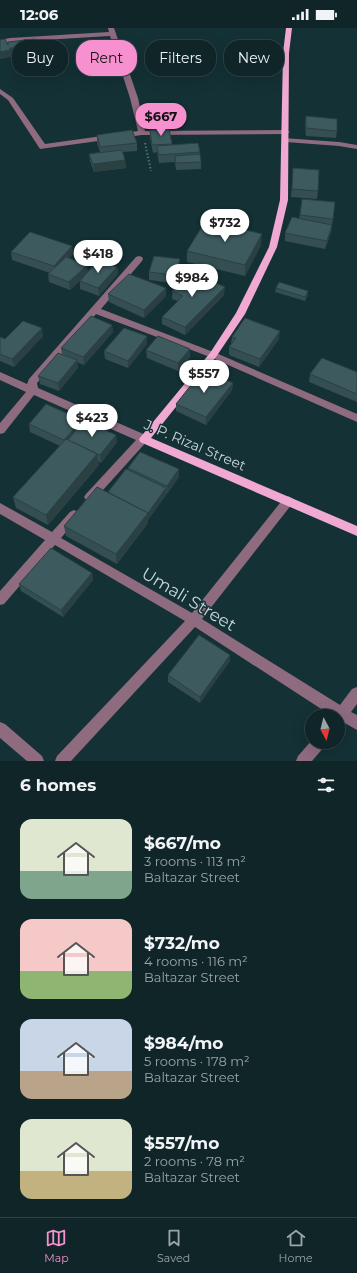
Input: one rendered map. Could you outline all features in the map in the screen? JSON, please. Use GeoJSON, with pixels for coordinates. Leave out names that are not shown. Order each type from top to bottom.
{"type":"FeatureCollection","features":[{"type":"Feature","properties":{"kind":"main road"},"geometry":{"type":"LineString","coordinates":[[144,439],[213,356],[240,314],[273,248],[284,200],[286,53],[289,28]]}},
{"type":"Feature","properties":{"kind":"main road","name":"J. P. Rizal Street"},"geometry":{"type":"LineString","coordinates":[[144,439],[357,531]]}},
{"type":"Feature","properties":{"kind":"street"},"geometry":{"type":"LineString","coordinates":[[0,42],[112,31],[134,98],[142,133]]}},
{"type":"Feature","properties":{"kind":"street"},"geometry":{"type":"LineString","coordinates":[[0,91],[11,99],[43,146],[142,133],[286,136],[357,147]]}},
{"type":"Feature","properties":{"kind":"street"},"geometry":{"type":"LineString","coordinates":[[0,430],[33,390],[32,382],[140,259]]}},
{"type":"Feature","properties":{"kind":"street"},"geometry":{"type":"LineString","coordinates":[[94,310],[213,356],[357,418]]}},
{"type":"Feature","properties":{"kind":"street","name":"J. P. Rizal Street"},"geometry":{"type":"LineString","coordinates":[[0,376],[144,439]]}},
{"type":"Feature","properties":{"kind":"street"},"geometry":{"type":"LineString","coordinates":[[0,600],[52,538],[144,439]]}},
{"type":"Feature","properties":{"kind":"street"},"geometry":{"type":"LineString","coordinates":[[62,761],[82,737],[194,620],[288,501]]}},
{"type":"Feature","properties":{"kind":"street","name":"Umali Street"},"geometry":{"type":"LineString","coordinates":[[0,508],[194,620],[329,709]]}},
{"type":"Feature","properties":{"kind":"street"},"geometry":{"type":"LineString","coordinates":[[345,709],[357,693]]}},
{"type":"Feature","properties":{"kind":"street","name":"Umali Street"},"geometry":{"type":"LineString","coordinates":[[345,718],[357,723]]}},
{"type":"Feature","properties":{"kind":"street"},"geometry":{"type":"LineString","coordinates":[[0,730],[37,761]]}},
{"type":"Feature","properties":{"kind":"street"},"geometry":{"type":"LineString","coordinates":[[303,761],[313,749]]}},
{"type":"Feature","properties":{"kind":"path"},"geometry":{"type":"LineString","coordinates":[[142,133],[151,171]]}},
{"type":"Feature","properties":{"kind":"building"},"geometry":{"type":"Polygon","coordinates":[[[5,39],[8,45],[8,42],[12,42],[12,48],[10,48],[10,50],[0,52],[0,40],[5,39]]]}},
{"type":"Feature","properties":{"kind":"building"},"geometry":{"type":"Polygon","coordinates":[[[306,116],[337,119],[337,131],[306,128],[306,116]]]}},
{"type":"Feature","properties":{"kind":"building"},"geometry":{"type":"Polygon","coordinates":[[[169,129],[172,144],[152,145],[150,130],[169,129]]]}},
{"type":"Feature","properties":{"kind":"building"},"geometry":{"type":"Polygon","coordinates":[[[132,130],[137,143],[100,147],[97,135],[132,130]]]}},
{"type":"Feature","properties":{"kind":"building"},"geometry":{"type":"Polygon","coordinates":[[[198,143],[200,152],[159,155],[157,146],[198,143]]]}},
{"type":"Feature","properties":{"kind":"building"},"geometry":{"type":"Polygon","coordinates":[[[122,150],[125,160],[93,164],[89,154],[122,150]]]}},
{"type":"Feature","properties":{"kind":"building"},"geometry":{"type":"Polygon","coordinates":[[[200,154],[201,162],[176,163],[175,156],[200,154]]]}},
{"type":"Feature","properties":{"kind":"building"},"geometry":{"type":"Polygon","coordinates":[[[293,168],[319,170],[318,191],[292,189],[293,168]]]}},
{"type":"Feature","properties":{"kind":"building"},"geometry":{"type":"Polygon","coordinates":[[[302,199],[335,202],[333,219],[300,215],[302,199]]]}},
{"type":"Feature","properties":{"kind":"building"},"geometry":{"type":"Polygon","coordinates":[[[292,217],[332,225],[327,241],[285,233],[292,217]]]}},
{"type":"Feature","properties":{"kind":"building"},"geometry":{"type":"Polygon","coordinates":[[[206,220],[262,234],[245,265],[187,251],[206,220]]]}},
{"type":"Feature","properties":{"kind":"building"},"geometry":{"type":"Polygon","coordinates":[[[30,232],[72,246],[54,266],[11,252],[30,232]]]}},
{"type":"Feature","properties":{"kind":"building"},"geometry":{"type":"Polygon","coordinates":[[[154,256],[180,259],[175,275],[149,272],[154,256]]]}},
{"type":"Feature","properties":{"kind":"building"},"geometry":{"type":"Polygon","coordinates":[[[66,257],[87,265],[69,282],[48,274],[66,257]]]}},
{"type":"Feature","properties":{"kind":"building"},"geometry":{"type":"Polygon","coordinates":[[[98,260],[117,267],[98,288],[80,281],[98,260]]]}},
{"type":"Feature","properties":{"kind":"building"},"geometry":{"type":"Polygon","coordinates":[[[186,270],[225,287],[185,327],[162,317],[183,296],[172,291],[179,284],[173,282],[186,270]]]}},
{"type":"Feature","properties":{"kind":"building"},"geometry":{"type":"Polygon","coordinates":[[[129,274],[166,288],[144,310],[108,294],[129,274]]]}},
{"type":"Feature","properties":{"kind":"building"},"geometry":{"type":"Polygon","coordinates":[[[279,282],[308,291],[305,297],[276,288],[279,282]]]}},
{"type":"Feature","properties":{"kind":"building"},"geometry":{"type":"Polygon","coordinates":[[[91,316],[112,325],[83,357],[61,348],[91,316]]]}},
{"type":"Feature","properties":{"kind":"building"},"geometry":{"type":"Polygon","coordinates":[[[245,318],[280,331],[260,359],[229,347],[236,338],[232,337],[245,318]]]}},
{"type":"Feature","properties":{"kind":"building"},"geometry":{"type":"Polygon","coordinates":[[[23,321],[42,328],[12,359],[0,354],[0,337],[5,339],[23,321]]]}},
{"type":"Feature","properties":{"kind":"building"},"geometry":{"type":"Polygon","coordinates":[[[124,328],[147,336],[128,361],[104,351],[124,328]]]}},
{"type":"Feature","properties":{"kind":"building"},"geometry":{"type":"Polygon","coordinates":[[[158,336],[190,349],[178,363],[146,350],[158,336]]]}},
{"type":"Feature","properties":{"kind":"building"},"geometry":{"type":"Polygon","coordinates":[[[58,353],[77,360],[58,383],[38,376],[58,353]]]}},
{"type":"Feature","properties":{"kind":"building"},"geometry":{"type":"Polygon","coordinates":[[[322,358],[357,372],[357,394],[310,374],[322,358]]]}},
{"type":"Feature","properties":{"kind":"building"},"geometry":{"type":"Polygon","coordinates":[[[203,370],[233,383],[206,417],[176,404],[203,370]]]}},
{"type":"Feature","properties":{"kind":"building"},"geometry":{"type":"Polygon","coordinates":[[[46,404],[82,420],[64,440],[29,424],[46,404]]]}},
{"type":"Feature","properties":{"kind":"building"},"geometry":{"type":"Polygon","coordinates":[[[84,420],[116,435],[100,455],[68,440],[84,420]]]}},
{"type":"Feature","properties":{"kind":"building"},"geometry":{"type":"Polygon","coordinates":[[[66,439],[97,454],[46,515],[13,497],[66,439]]]}},
{"type":"Feature","properties":{"kind":"building"},"geometry":{"type":"Polygon","coordinates":[[[140,452],[179,469],[167,486],[128,468],[140,452]]]}},
{"type":"Feature","properties":{"kind":"building"},"geometry":{"type":"Polygon","coordinates":[[[126,469],[166,488],[148,513],[108,492],[126,469]]]}},
{"type":"Feature","properties":{"kind":"building"},"geometry":{"type":"Polygon","coordinates":[[[97,487],[148,513],[116,554],[64,526],[97,487]]]}},
{"type":"Feature","properties":{"kind":"building"},"geometry":{"type":"Polygon","coordinates":[[[51,548],[92,573],[61,610],[19,584],[51,548]]]}},
{"type":"Feature","properties":{"kind":"building"},"geometry":{"type":"Polygon","coordinates":[[[199,635],[230,655],[200,697],[168,675],[199,635]]]}}]}
